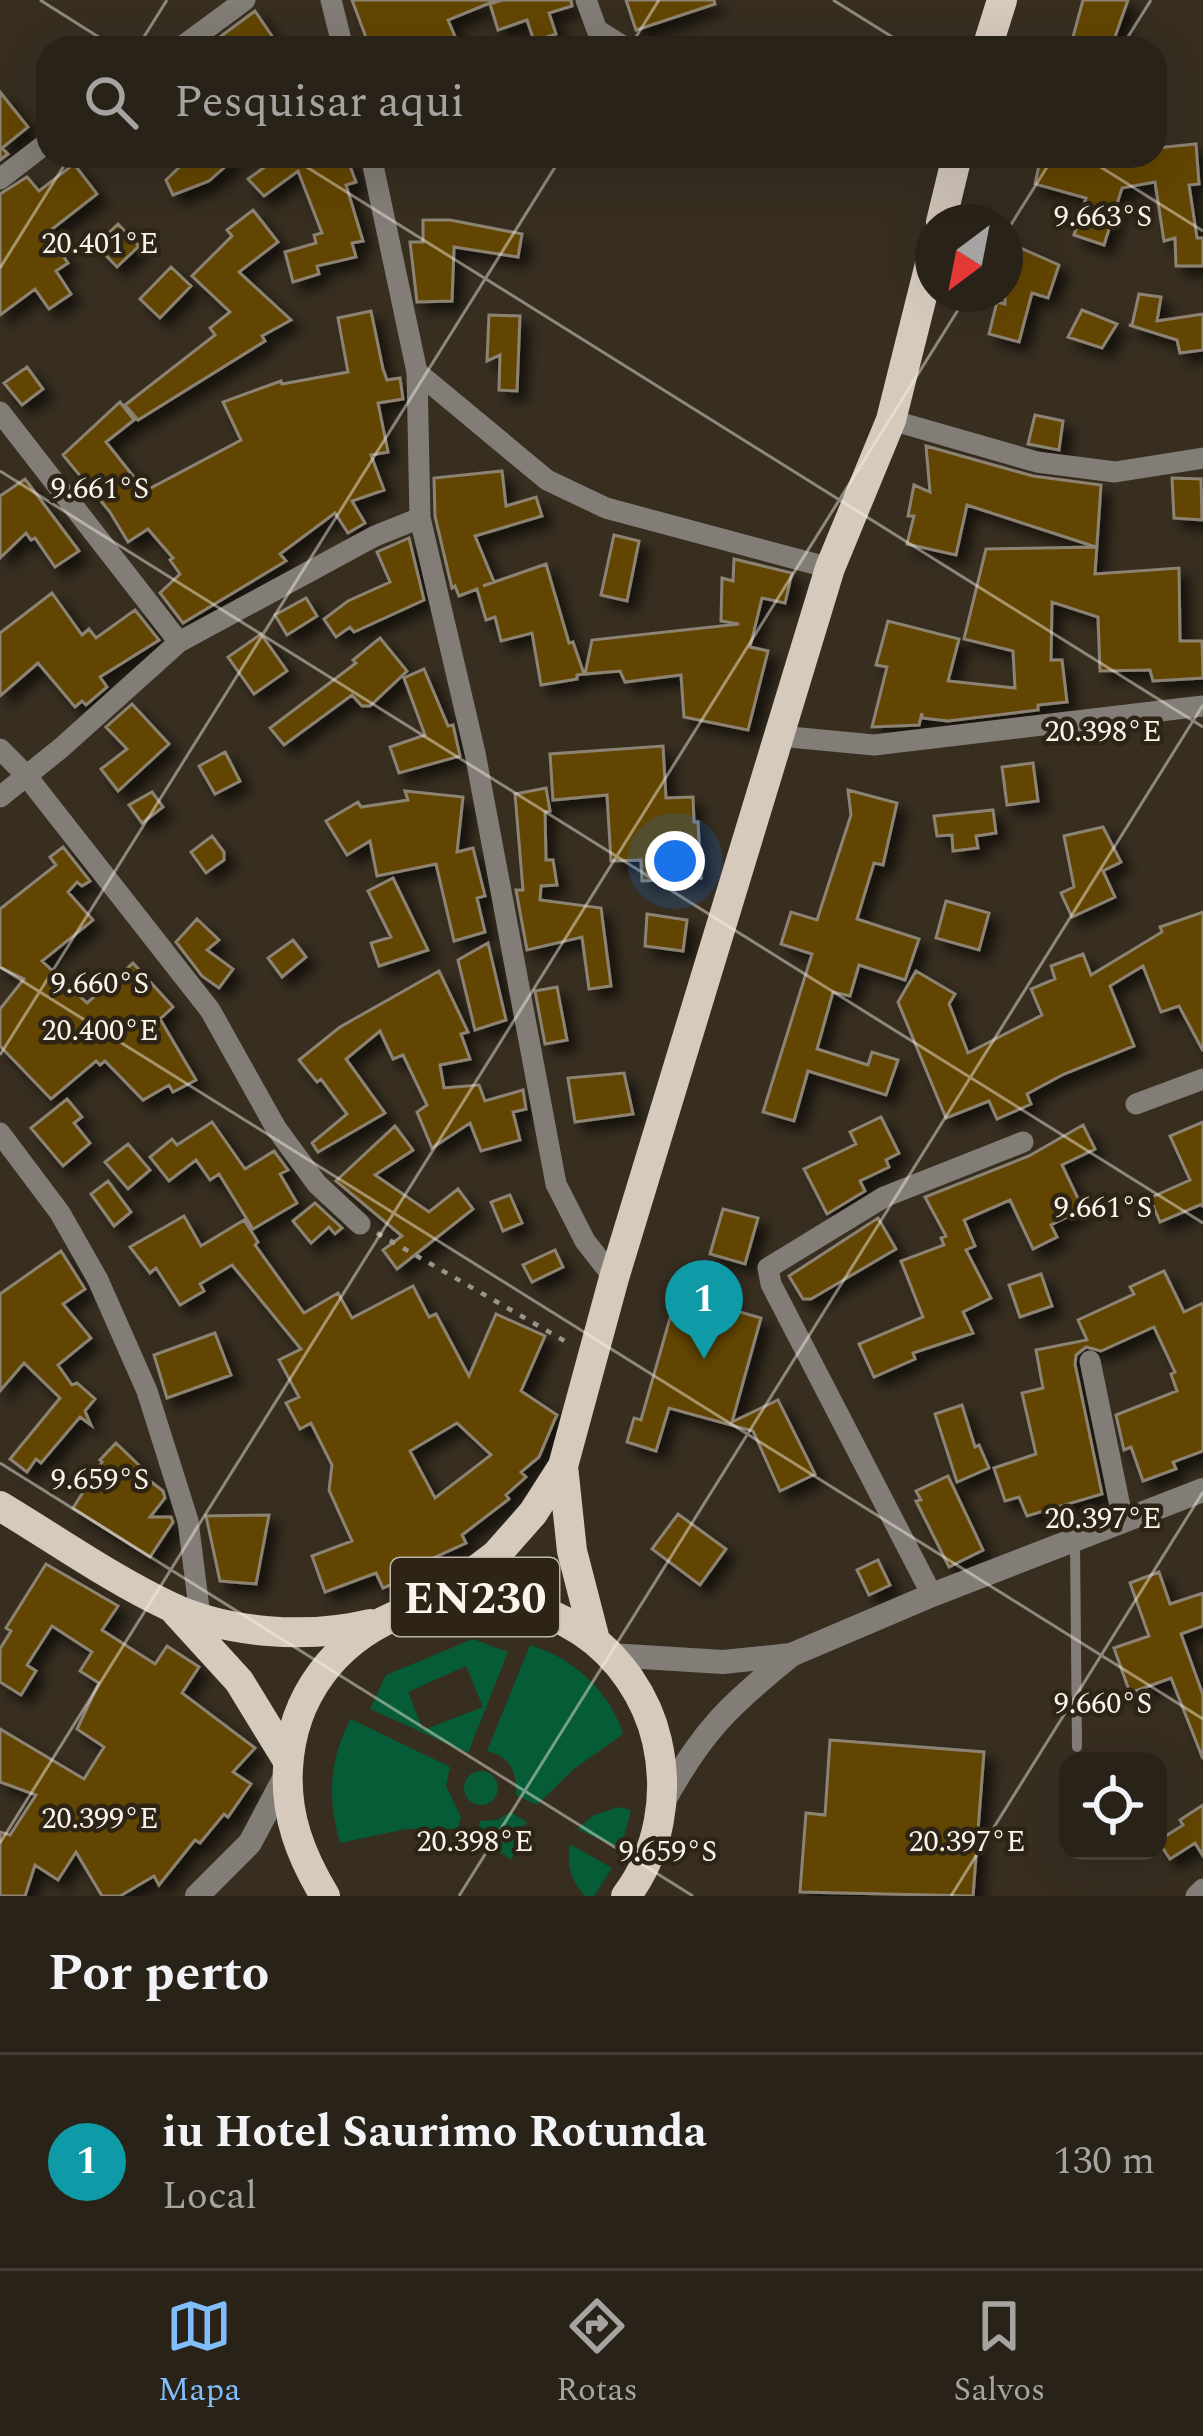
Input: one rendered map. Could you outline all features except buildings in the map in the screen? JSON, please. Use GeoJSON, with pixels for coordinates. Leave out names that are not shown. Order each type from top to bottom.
{"type":"FeatureCollection","features":[{"type":"Feature","properties":{"kind":"main road"},"geometry":{"type":"LineString","coordinates":[[991,36],[1002,0]]}},
{"type":"Feature","properties":{"kind":"main road"},"geometry":{"type":"LineString","coordinates":[[945,204],[954,168]]}},
{"type":"Feature","properties":{"kind":"main road","name":"EN230"},"geometry":{"type":"LineString","coordinates":[[435,1601],[496,1556],[533,1513],[563,1466],[614,1278],[830,568],[891,420],[918,312]]}},
{"type":"Feature","properties":{"kind":"main road","name":"EN230"},"geometry":{"type":"LineString","coordinates":[[563,1466],[572,1551],[603,1647]]}},
{"type":"Feature","properties":{"kind":"main road","name":"EN230"},"geometry":{"type":"LineString","coordinates":[[0,1506],[186,1612],[269,1631],[337,1630],[382,1621],[435,1601],[477,1597],[519,1602],[559,1617],[603,1647],[635,1687],[653,1724],[662,1763],[662,1804],[652,1850],[629,1895]]}},
{"type":"Feature","properties":{"kind":"main road","name":"EN230"},"geometry":{"type":"LineString","coordinates":[[186,1612],[239,1681],[288,1766]]}},
{"type":"Feature","properties":{"kind":"main road","name":"EN230"},"geometry":{"type":"LineString","coordinates":[[325,1896],[303,1858],[290,1815],[288,1766],[299,1719],[318,1680],[347,1647],[382,1621]]}},
{"type":"Feature","properties":{"kind":"street"},"geometry":{"type":"LineString","coordinates":[[196,36],[245,0]]}},
{"type":"Feature","properties":{"kind":"street"},"geometry":{"type":"LineString","coordinates":[[331,0],[340,36]]}},
{"type":"Feature","properties":{"kind":"street"},"geometry":{"type":"LineString","coordinates":[[586,0],[597,30],[607,36]]}},
{"type":"Feature","properties":{"kind":"street"},"geometry":{"type":"LineString","coordinates":[[0,179],[36,151]]}},
{"type":"Feature","properties":{"kind":"street"},"geometry":{"type":"LineString","coordinates":[[373,168],[417,372],[420,518],[476,753],[556,1184],[585,1240],[614,1278]]}},
{"type":"Feature","properties":{"kind":"street"},"geometry":{"type":"LineString","coordinates":[[417,372],[547,480],[586,499],[830,568]]}},
{"type":"Feature","properties":{"kind":"street"},"geometry":{"type":"LineString","coordinates":[[0,412],[178,642]]}},
{"type":"Feature","properties":{"kind":"street"},"geometry":{"type":"LineString","coordinates":[[891,420],[1037,462],[1115,472],[1203,458]]}},
{"type":"Feature","properties":{"kind":"street"},"geometry":{"type":"LineString","coordinates":[[0,797],[178,642],[375,536],[420,518]]}},
{"type":"Feature","properties":{"kind":"street"},"geometry":{"type":"LineString","coordinates":[[779,736],[874,745],[1203,706]]}},
{"type":"Feature","properties":{"kind":"street"},"geometry":{"type":"LineString","coordinates":[[0,749],[25,774],[210,1010],[289,1147],[317,1184],[360,1223]]}},
{"type":"Feature","properties":{"kind":"street"},"geometry":{"type":"LineString","coordinates":[[1136,1104],[1203,1079]]}},
{"type":"Feature","properties":{"kind":"street"},"geometry":{"type":"LineString","coordinates":[[0,1133],[60,1214],[98,1280],[147,1391],[188,1521],[186,1612]]}},
{"type":"Feature","properties":{"kind":"street"},"geometry":{"type":"LineString","coordinates":[[932,1595],[771,1284],[768,1268],[884,1197],[1023,1142]]}},
{"type":"Feature","properties":{"kind":"street"},"geometry":{"type":"LineString","coordinates":[[1090,1361],[1124,1521]]}},
{"type":"Feature","properties":{"kind":"street"},"geometry":{"type":"LineString","coordinates":[[603,1647],[723,1663],[790,1655],[1203,1490]]}},
{"type":"Feature","properties":{"kind":"street"},"geometry":{"type":"LineString","coordinates":[[662,1804],[717,1719],[790,1655]]}},
{"type":"Feature","properties":{"kind":"street"},"geometry":{"type":"LineString","coordinates":[[197,1896],[250,1843],[288,1766]]}},
{"type":"Feature","properties":{"kind":"street"},"geometry":{"type":"LineString","coordinates":[[1196,1896],[1203,1889]]}},
{"type":"Feature","properties":{"kind":"lane"},"geometry":{"type":"LineString","coordinates":[[1075,1540],[1078,1747]]}},
{"type":"Feature","properties":{"kind":"path"},"geometry":{"type":"LineString","coordinates":[[360,1223],[535,1321],[594,1361]]}},
{"type":"Feature","properties":{"kind":"green space"},"geometry":{"type":"Polygon","coordinates":[[[473,1639],[508,1652],[468,1753],[370,1709],[386,1675],[473,1639]],[[466,1666],[408,1692],[423,1730],[483,1707],[466,1666]]]}},
{"type":"Feature","properties":{"kind":"green space"},"geometry":{"type":"Polygon","coordinates":[[[530,1645],[561,1658],[588,1678],[609,1704],[623,1734],[574,1769],[537,1805],[516,1795],[510,1766],[487,1751],[530,1645]]]}},
{"type":"Feature","properties":{"kind":"green space"},"geometry":{"type":"Polygon","coordinates":[[[351,1719],[450,1767],[446,1786],[461,1817],[458,1829],[406,1829],[340,1843],[332,1780],[351,1719]]]}},
{"type":"Feature","properties":{"kind":"green space"},"geometry":{"type":"Polygon","coordinates":[[[481,1771],[493,1776],[498,1788],[493,1800],[481,1805],[469,1800],[464,1788],[469,1776],[481,1771]]]}},
{"type":"Feature","properties":{"kind":"green space"},"geometry":{"type":"Polygon","coordinates":[[[618,1807],[631,1810],[621,1849],[577,1829],[594,1815],[618,1807]]]}},
{"type":"Feature","properties":{"kind":"green space"},"geometry":{"type":"Polygon","coordinates":[[[510,1812],[527,1822],[516,1838],[512,1860],[476,1836],[480,1821],[498,1820],[510,1812]]]}},
{"type":"Feature","properties":{"kind":"green space"},"geometry":{"type":"Polygon","coordinates":[[[570,1844],[612,1868],[594,1896],[585,1896],[573,1878],[570,1844]]]}},
{"type":"Feature","properties":{"kind":"place","name":"iu Hotel Saurimo Rotunda"},"geometry":{"type":"Point","coordinates":[704,1359]}}]}
